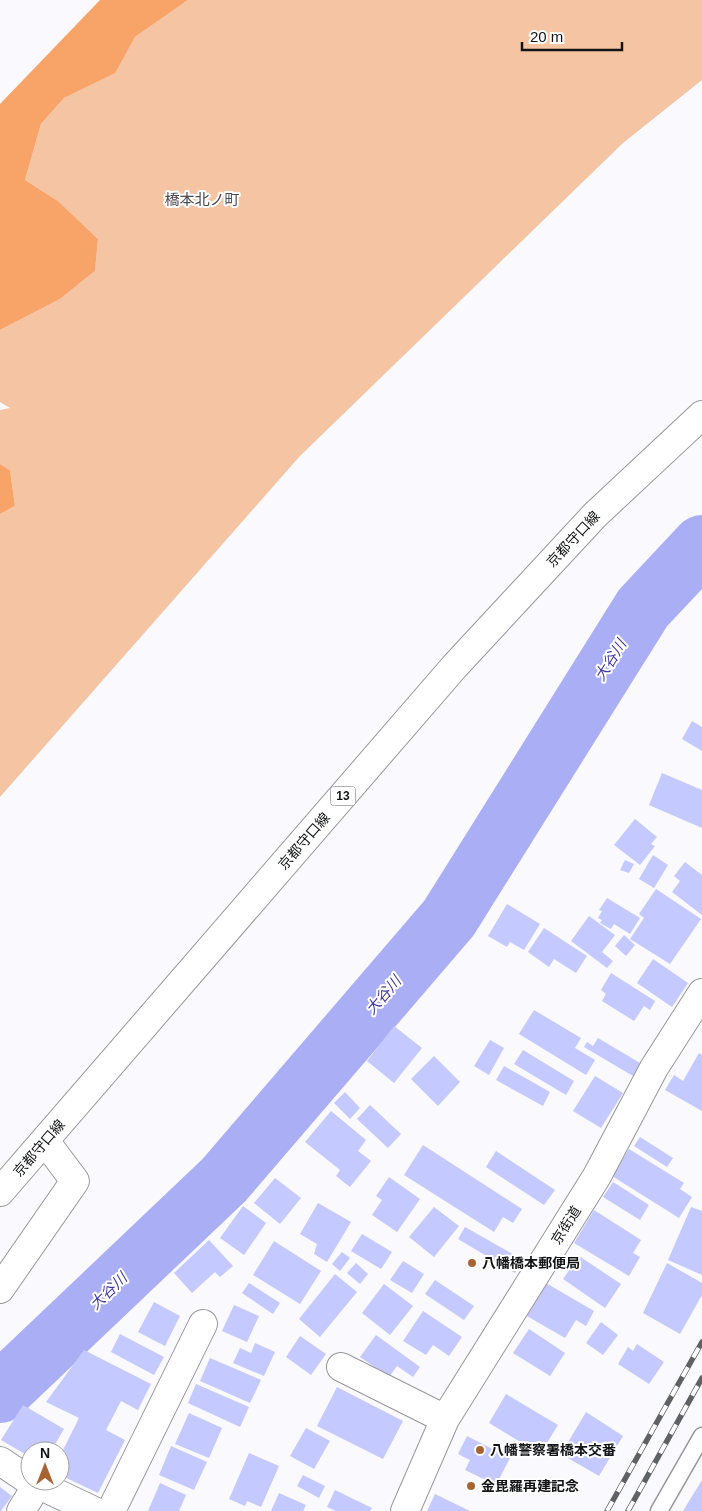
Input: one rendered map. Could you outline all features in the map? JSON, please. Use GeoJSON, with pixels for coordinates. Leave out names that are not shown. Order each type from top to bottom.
{"type":"FeatureCollection","features":[{"type":"Feature","properties":{"kind":"street","name":"京都守口線"},"geometry":{"type":"LineString","coordinates":[[0,1192],[454,667],[595,515],[702,415]]}},
{"type":"Feature","properties":{"kind":"street","name":"京街道"},"geometry":{"type":"LineString","coordinates":[[405,1511],[445,1420],[597,1176],[654,1068],[702,993]]}},
{"type":"Feature","properties":{"kind":"street"},"geometry":{"type":"LineString","coordinates":[[0,1289],[76,1181],[45,1141]]}},
{"type":"Feature","properties":{"kind":"street"},"geometry":{"type":"LineString","coordinates":[[111,1511],[203,1324]]}},
{"type":"Feature","properties":{"kind":"street"},"geometry":{"type":"LineString","coordinates":[[341,1366],[445,1420]]}},
{"type":"Feature","properties":{"kind":"street"},"geometry":{"type":"LineString","coordinates":[[0,1461],[20,1474]]}},
{"type":"Feature","properties":{"kind":"street"},"geometry":{"type":"LineString","coordinates":[[21,1511],[29,1491]]}},
{"type":"Feature","properties":{"kind":"street"},"geometry":{"type":"LineString","coordinates":[[52,1491],[94,1511]]}},
{"type":"Feature","properties":{"kind":"lane"},"geometry":{"type":"LineString","coordinates":[[659,1511],[702,1436]]}},
{"type":"Feature","properties":{"kind":"shaded area"},"geometry":{"type":"Polygon","coordinates":[[[100,0],[188,0],[135,37],[115,73],[64,98],[41,124],[25,180],[58,201],[98,239],[95,271],[60,299],[0,330],[0,104],[100,0]]]}},
{"type":"Feature","properties":{"kind":"shaded area"},"geometry":{"type":"Polygon","coordinates":[[[188,0],[702,0],[702,80],[623,143],[300,456],[0,797],[0,514],[15,506],[10,470],[0,464],[0,410],[10,408],[0,402],[0,330],[60,299],[95,271],[98,239],[58,201],[25,180],[41,124],[64,98],[114,73],[135,37],[188,0]]]}},
{"type":"Feature","properties":{"kind":"shaded area"},"geometry":{"type":"Polygon","coordinates":[[[0,464],[10,470],[15,506],[0,514],[0,464]]]}},
{"type":"Feature","properties":{"kind":"building"},"geometry":{"type":"Polygon","coordinates":[[[692,721],[702,727],[702,751],[682,739],[692,721]]]}},
{"type":"Feature","properties":{"kind":"building"},"geometry":{"type":"Polygon","coordinates":[[[662,773],[702,790],[702,828],[649,805],[662,773]]]}},
{"type":"Feature","properties":{"kind":"building"},"geometry":{"type":"Polygon","coordinates":[[[635,819],[657,837],[651,844],[655,846],[640,865],[614,845],[635,819]]]}},
{"type":"Feature","properties":{"kind":"building"},"geometry":{"type":"Polygon","coordinates":[[[653,855],[668,865],[654,888],[639,879],[653,855]]]}},
{"type":"Feature","properties":{"kind":"building"},"geometry":{"type":"Polygon","coordinates":[[[625,860],[634,864],[629,873],[620,870],[625,860]]]}},
{"type":"Feature","properties":{"kind":"building"},"geometry":{"type":"Polygon","coordinates":[[[685,862],[702,875],[702,915],[672,892],[680,881],[674,876],[685,862]]]}},
{"type":"Feature","properties":{"kind":"building"},"geometry":{"type":"Polygon","coordinates":[[[656,889],[701,919],[670,964],[630,939],[644,918],[639,914],[656,889]]]}},
{"type":"Feature","properties":{"kind":"building"},"geometry":{"type":"Polygon","coordinates":[[[607,898],[640,918],[630,934],[614,924],[611,929],[600,923],[602,920],[598,918],[602,911],[599,910],[607,898]]]}},
{"type":"Feature","properties":{"kind":"building"},"geometry":{"type":"Polygon","coordinates":[[[507,904],[540,924],[524,950],[510,942],[507,947],[488,936],[507,904]]]}},
{"type":"Feature","properties":{"kind":"building"},"geometry":{"type":"Polygon","coordinates":[[[589,916],[615,935],[602,952],[613,961],[607,968],[571,941],[589,916]]]}},
{"type":"Feature","properties":{"kind":"building"},"geometry":{"type":"Polygon","coordinates":[[[544,928],[587,956],[576,973],[554,959],[549,967],[528,952],[544,928]]]}},
{"type":"Feature","properties":{"kind":"building"},"geometry":{"type":"Polygon","coordinates":[[[624,935],[635,945],[626,956],[615,946],[624,935]]]}},
{"type":"Feature","properties":{"kind":"building"},"geometry":{"type":"Polygon","coordinates":[[[653,959],[688,983],[672,1007],[637,983],[653,959]]]}},
{"type":"Feature","properties":{"kind":"building"},"geometry":{"type":"Polygon","coordinates":[[[611,973],[655,1001],[650,1010],[644,1006],[634,1021],[602,1001],[606,994],[601,990],[611,973]]]}},
{"type":"Feature","properties":{"kind":"building"},"geometry":{"type":"Polygon","coordinates":[[[534,1010],[581,1038],[575,1048],[595,1060],[586,1075],[519,1034],[534,1010]]]}},
{"type":"Feature","properties":{"kind":"building"},"geometry":{"type":"Polygon","coordinates":[[[394,1026],[422,1048],[394,1083],[367,1061],[394,1026]]]}},
{"type":"Feature","properties":{"kind":"building"},"geometry":{"type":"Polygon","coordinates":[[[598,1038],[640,1063],[633,1076],[584,1047],[587,1042],[593,1046],[598,1038]]]}},
{"type":"Feature","properties":{"kind":"building"},"geometry":{"type":"Polygon","coordinates":[[[490,1040],[504,1048],[489,1075],[474,1066],[490,1040]]]}},
{"type":"Feature","properties":{"kind":"building"},"geometry":{"type":"Polygon","coordinates":[[[523,1050],[574,1081],[566,1095],[514,1064],[523,1050]]]}},
{"type":"Feature","properties":{"kind":"building"},"geometry":{"type":"Polygon","coordinates":[[[699,1053],[702,1055],[702,1111],[665,1090],[674,1075],[683,1081],[699,1053]]]}},
{"type":"Feature","properties":{"kind":"building"},"geometry":{"type":"Polygon","coordinates":[[[434,1056],[460,1082],[438,1106],[411,1079],[434,1056]]]}},
{"type":"Feature","properties":{"kind":"building"},"geometry":{"type":"Polygon","coordinates":[[[504,1066],[550,1092],[543,1106],[496,1080],[504,1066]]]}},
{"type":"Feature","properties":{"kind":"building"},"geometry":{"type":"Polygon","coordinates":[[[595,1076],[623,1093],[601,1128],[573,1111],[595,1076]]]}},
{"type":"Feature","properties":{"kind":"building"},"geometry":{"type":"Polygon","coordinates":[[[345,1092],[360,1108],[350,1119],[334,1103],[345,1092]]]}},
{"type":"Feature","properties":{"kind":"building"},"geometry":{"type":"Polygon","coordinates":[[[370,1105],[401,1134],[388,1148],[357,1119],[370,1105]]]}},
{"type":"Feature","properties":{"kind":"building"},"geometry":{"type":"Polygon","coordinates":[[[331,1111],[366,1140],[358,1151],[371,1161],[350,1187],[336,1176],[340,1170],[305,1142],[331,1111]]]}},
{"type":"Feature","properties":{"kind":"building"},"geometry":{"type":"Polygon","coordinates":[[[640,1137],[673,1158],[667,1167],[634,1146],[640,1137]]]}},
{"type":"Feature","properties":{"kind":"building"},"geometry":{"type":"Polygon","coordinates":[[[423,1145],[522,1209],[513,1223],[503,1217],[494,1232],[404,1175],[423,1145]]]}},
{"type":"Feature","properties":{"kind":"building"},"geometry":{"type":"Polygon","coordinates":[[[629,1149],[684,1183],[680,1189],[692,1197],[679,1218],[612,1176],[629,1149]]]}},
{"type":"Feature","properties":{"kind":"building"},"geometry":{"type":"Polygon","coordinates":[[[496,1151],[555,1190],[544,1205],[486,1167],[496,1151]]]}},
{"type":"Feature","properties":{"kind":"building"},"geometry":{"type":"Polygon","coordinates":[[[389,1177],[420,1199],[397,1232],[372,1215],[382,1200],[376,1196],[389,1177]]]}},
{"type":"Feature","properties":{"kind":"building"},"geometry":{"type":"Polygon","coordinates":[[[275,1178],[301,1198],[280,1224],[254,1203],[275,1178]]]}},
{"type":"Feature","properties":{"kind":"building"},"geometry":{"type":"Polygon","coordinates":[[[613,1182],[649,1205],[640,1220],[603,1197],[613,1182]]]}},
{"type":"Feature","properties":{"kind":"building"},"geometry":{"type":"Polygon","coordinates":[[[318,1203],[351,1222],[327,1262],[314,1254],[317,1244],[300,1234],[318,1203]]]}},
{"type":"Feature","properties":{"kind":"building"},"geometry":{"type":"Polygon","coordinates":[[[243,1206],[266,1223],[244,1255],[220,1238],[243,1206]]]}},
{"type":"Feature","properties":{"kind":"building"},"geometry":{"type":"Polygon","coordinates":[[[434,1207],[459,1226],[434,1257],[409,1237],[434,1207]]]}},
{"type":"Feature","properties":{"kind":"building"},"geometry":{"type":"Polygon","coordinates":[[[691,1207],[702,1211],[702,1275],[668,1260],[691,1207]]]}},
{"type":"Feature","properties":{"kind":"building"},"geometry":{"type":"Polygon","coordinates":[[[594,1210],[641,1240],[633,1253],[640,1257],[629,1276],[574,1243],[594,1210]]]}},
{"type":"Feature","properties":{"kind":"building"},"geometry":{"type":"Polygon","coordinates":[[[465,1227],[523,1260],[515,1273],[458,1239],[465,1227]]]}},
{"type":"Feature","properties":{"kind":"building"},"geometry":{"type":"Polygon","coordinates":[[[362,1234],[392,1252],[381,1269],[351,1251],[362,1234]]]}},
{"type":"Feature","properties":{"kind":"building"},"geometry":{"type":"Polygon","coordinates":[[[209,1240],[233,1266],[220,1277],[215,1272],[192,1293],[174,1273],[209,1240]]]}},
{"type":"Feature","properties":{"kind":"building"},"geometry":{"type":"Polygon","coordinates":[[[274,1241],[321,1271],[300,1304],[253,1275],[274,1241]]]}},
{"type":"Feature","properties":{"kind":"building"},"geometry":{"type":"Polygon","coordinates":[[[342,1252],[350,1258],[340,1271],[332,1264],[342,1252]]]}},
{"type":"Feature","properties":{"kind":"building"},"geometry":{"type":"Polygon","coordinates":[[[579,1256],[621,1284],[605,1308],[563,1279],[579,1256]]]}},
{"type":"Feature","properties":{"kind":"building"},"geometry":{"type":"Polygon","coordinates":[[[403,1261],[424,1274],[412,1293],[390,1280],[403,1261]]]}},
{"type":"Feature","properties":{"kind":"building"},"geometry":{"type":"Polygon","coordinates":[[[356,1263],[368,1274],[360,1284],[347,1273],[356,1263]]]}},
{"type":"Feature","properties":{"kind":"building"},"geometry":{"type":"Polygon","coordinates":[[[667,1263],[702,1283],[702,1295],[680,1334],[643,1313],[667,1263]]]}},
{"type":"Feature","properties":{"kind":"building"},"geometry":{"type":"Polygon","coordinates":[[[335,1274],[357,1292],[320,1337],[299,1319],[335,1274]]]}},
{"type":"Feature","properties":{"kind":"building"},"geometry":{"type":"Polygon","coordinates":[[[435,1280],[474,1306],[464,1320],[425,1294],[435,1280]]]}},
{"type":"Feature","properties":{"kind":"building"},"geometry":{"type":"Polygon","coordinates":[[[249,1283],[280,1303],[273,1314],[242,1293],[249,1283]]]}},
{"type":"Feature","properties":{"kind":"building"},"geometry":{"type":"Polygon","coordinates":[[[546,1283],[594,1311],[586,1326],[576,1320],[565,1338],[527,1316],[546,1283]]]}},
{"type":"Feature","properties":{"kind":"building"},"geometry":{"type":"Polygon","coordinates":[[[384,1284],[413,1306],[390,1335],[362,1313],[384,1284]]]}},
{"type":"Feature","properties":{"kind":"building"},"geometry":{"type":"Polygon","coordinates":[[[154,1302],[180,1316],[165,1346],[138,1332],[154,1302]]]}},
{"type":"Feature","properties":{"kind":"building"},"geometry":{"type":"Polygon","coordinates":[[[234,1305],[259,1316],[247,1342],[222,1331],[234,1305]]]}},
{"type":"Feature","properties":{"kind":"building"},"geometry":{"type":"Polygon","coordinates":[[[423,1311],[462,1337],[449,1356],[433,1345],[426,1355],[403,1341],[423,1311]]]}},
{"type":"Feature","properties":{"kind":"building"},"geometry":{"type":"Polygon","coordinates":[[[601,1322],[618,1335],[603,1355],[586,1343],[601,1322]]]}},
{"type":"Feature","properties":{"kind":"building"},"geometry":{"type":"Polygon","coordinates":[[[529,1329],[565,1353],[550,1376],[513,1353],[529,1329]]]}},
{"type":"Feature","properties":{"kind":"building"},"geometry":{"type":"Polygon","coordinates":[[[120,1334],[164,1357],[154,1375],[111,1352],[120,1334]]]}},
{"type":"Feature","properties":{"kind":"building"},"geometry":{"type":"Polygon","coordinates":[[[376,1335],[420,1367],[413,1377],[397,1366],[389,1377],[360,1357],[376,1335]]]}},
{"type":"Feature","properties":{"kind":"building"},"geometry":{"type":"Polygon","coordinates":[[[300,1336],[326,1354],[311,1375],[286,1357],[300,1336]]]}},
{"type":"Feature","properties":{"kind":"building"},"geometry":{"type":"Polygon","coordinates":[[[255,1343],[275,1352],[264,1376],[233,1363],[240,1348],[251,1353],[255,1343]]]}},
{"type":"Feature","properties":{"kind":"building"},"geometry":{"type":"Polygon","coordinates":[[[637,1344],[664,1362],[649,1384],[618,1364],[628,1347],[633,1351],[637,1344]]]}},
{"type":"Feature","properties":{"kind":"building"},"geometry":{"type":"Polygon","coordinates":[[[84,1350],[151,1384],[138,1410],[121,1401],[106,1430],[125,1440],[98,1493],[70,1480],[70,1441],[68,1441],[79,1418],[46,1402],[84,1350]]]}},
{"type":"Feature","properties":{"kind":"building"},"geometry":{"type":"Polygon","coordinates":[[[210,1358],[261,1380],[250,1403],[200,1381],[210,1358]]]}},
{"type":"Feature","properties":{"kind":"building"},"geometry":{"type":"Polygon","coordinates":[[[196,1384],[249,1407],[240,1427],[188,1403],[196,1384]]]}},
{"type":"Feature","properties":{"kind":"building"},"geometry":{"type":"Polygon","coordinates":[[[337,1387],[403,1421],[383,1459],[317,1426],[337,1387]]]}},
{"type":"Feature","properties":{"kind":"building"},"geometry":{"type":"Polygon","coordinates":[[[506,1394],[558,1425],[540,1454],[489,1423],[506,1394]]]}},
{"type":"Feature","properties":{"kind":"building"},"geometry":{"type":"Polygon","coordinates":[[[23,1405],[64,1429],[57,1441],[20,1441],[20,1451],[1,1440],[23,1405]]]}},
{"type":"Feature","properties":{"kind":"building"},"geometry":{"type":"Polygon","coordinates":[[[586,1412],[623,1436],[599,1476],[561,1454],[586,1412]]]}},
{"type":"Feature","properties":{"kind":"building"},"geometry":{"type":"Polygon","coordinates":[[[189,1413],[222,1428],[209,1458],[175,1444],[189,1413]]]}},
{"type":"Feature","properties":{"kind":"building"},"geometry":{"type":"Polygon","coordinates":[[[306,1428],[330,1441],[314,1469],[290,1456],[306,1428]]]}},
{"type":"Feature","properties":{"kind":"building"},"geometry":{"type":"Polygon","coordinates":[[[467,1436],[510,1458],[496,1485],[465,1470],[470,1460],[458,1454],[467,1436]]]}},
{"type":"Feature","properties":{"kind":"building"},"geometry":{"type":"Polygon","coordinates":[[[171,1446],[207,1462],[194,1490],[159,1475],[171,1446]]]}},
{"type":"Feature","properties":{"kind":"building"},"geometry":{"type":"Polygon","coordinates":[[[249,1453],[279,1466],[261,1507],[247,1501],[245,1506],[229,1499],[249,1453]]]}},
{"type":"Feature","properties":{"kind":"building"},"geometry":{"type":"Polygon","coordinates":[[[303,1475],[325,1486],[319,1498],[297,1486],[303,1475]]]}},
{"type":"Feature","properties":{"kind":"building"},"geometry":{"type":"Polygon","coordinates":[[[702,1480],[702,1511],[683,1511],[702,1480]]]}},
{"type":"Feature","properties":{"kind":"building"},"geometry":{"type":"Polygon","coordinates":[[[160,1483],[186,1495],[179,1511],[148,1511],[160,1483]]]}},
{"type":"Feature","properties":{"kind":"building"},"geometry":{"type":"Polygon","coordinates":[[[0,1487],[12,1496],[1,1511],[0,1511],[0,1487]]]}},
{"type":"Feature","properties":{"kind":"building"},"geometry":{"type":"Polygon","coordinates":[[[335,1490],[372,1508],[370,1511],[336,1511],[327,1507],[335,1490]]]}},
{"type":"Feature","properties":{"kind":"building"},"geometry":{"type":"Polygon","coordinates":[[[279,1493],[306,1505],[303,1511],[271,1511],[279,1493]]]}},
{"type":"Feature","properties":{"kind":"building"},"geometry":{"type":"Polygon","coordinates":[[[435,1494],[470,1511],[427,1511],[435,1494]]]}},
{"type":"Feature","properties":{"kind":"waterway","name":"大谷川"},"geometry":{"type":"LineString","coordinates":[[0,1393],[224,1180],[449,918],[643,608],[702,545]]}},
{"type":"Feature","properties":{"kind":"railway"},"geometry":{"type":"LineString","coordinates":[[607,1511],[702,1342]]}},
{"type":"Feature","properties":{"kind":"railway"},"geometry":{"type":"LineString","coordinates":[[628,1511],[702,1378]]}},
{"type":"Feature","properties":{"kind":"place","name":"八幡橋本郵便局"},"geometry":{"type":"Point","coordinates":[472,1263]}},
{"type":"Feature","properties":{"kind":"place","name":"八幡警察署橋本交番"},"geometry":{"type":"Point","coordinates":[480,1450]}},
{"type":"Feature","properties":{"kind":"place","name":"金毘羅再建記念"},"geometry":{"type":"Point","coordinates":[471,1486]}},
{"type":"Feature","properties":{"kind":"district","name":"橋本北ノ町"},"geometry":{"type":"Point","coordinates":[202,199]}}]}
